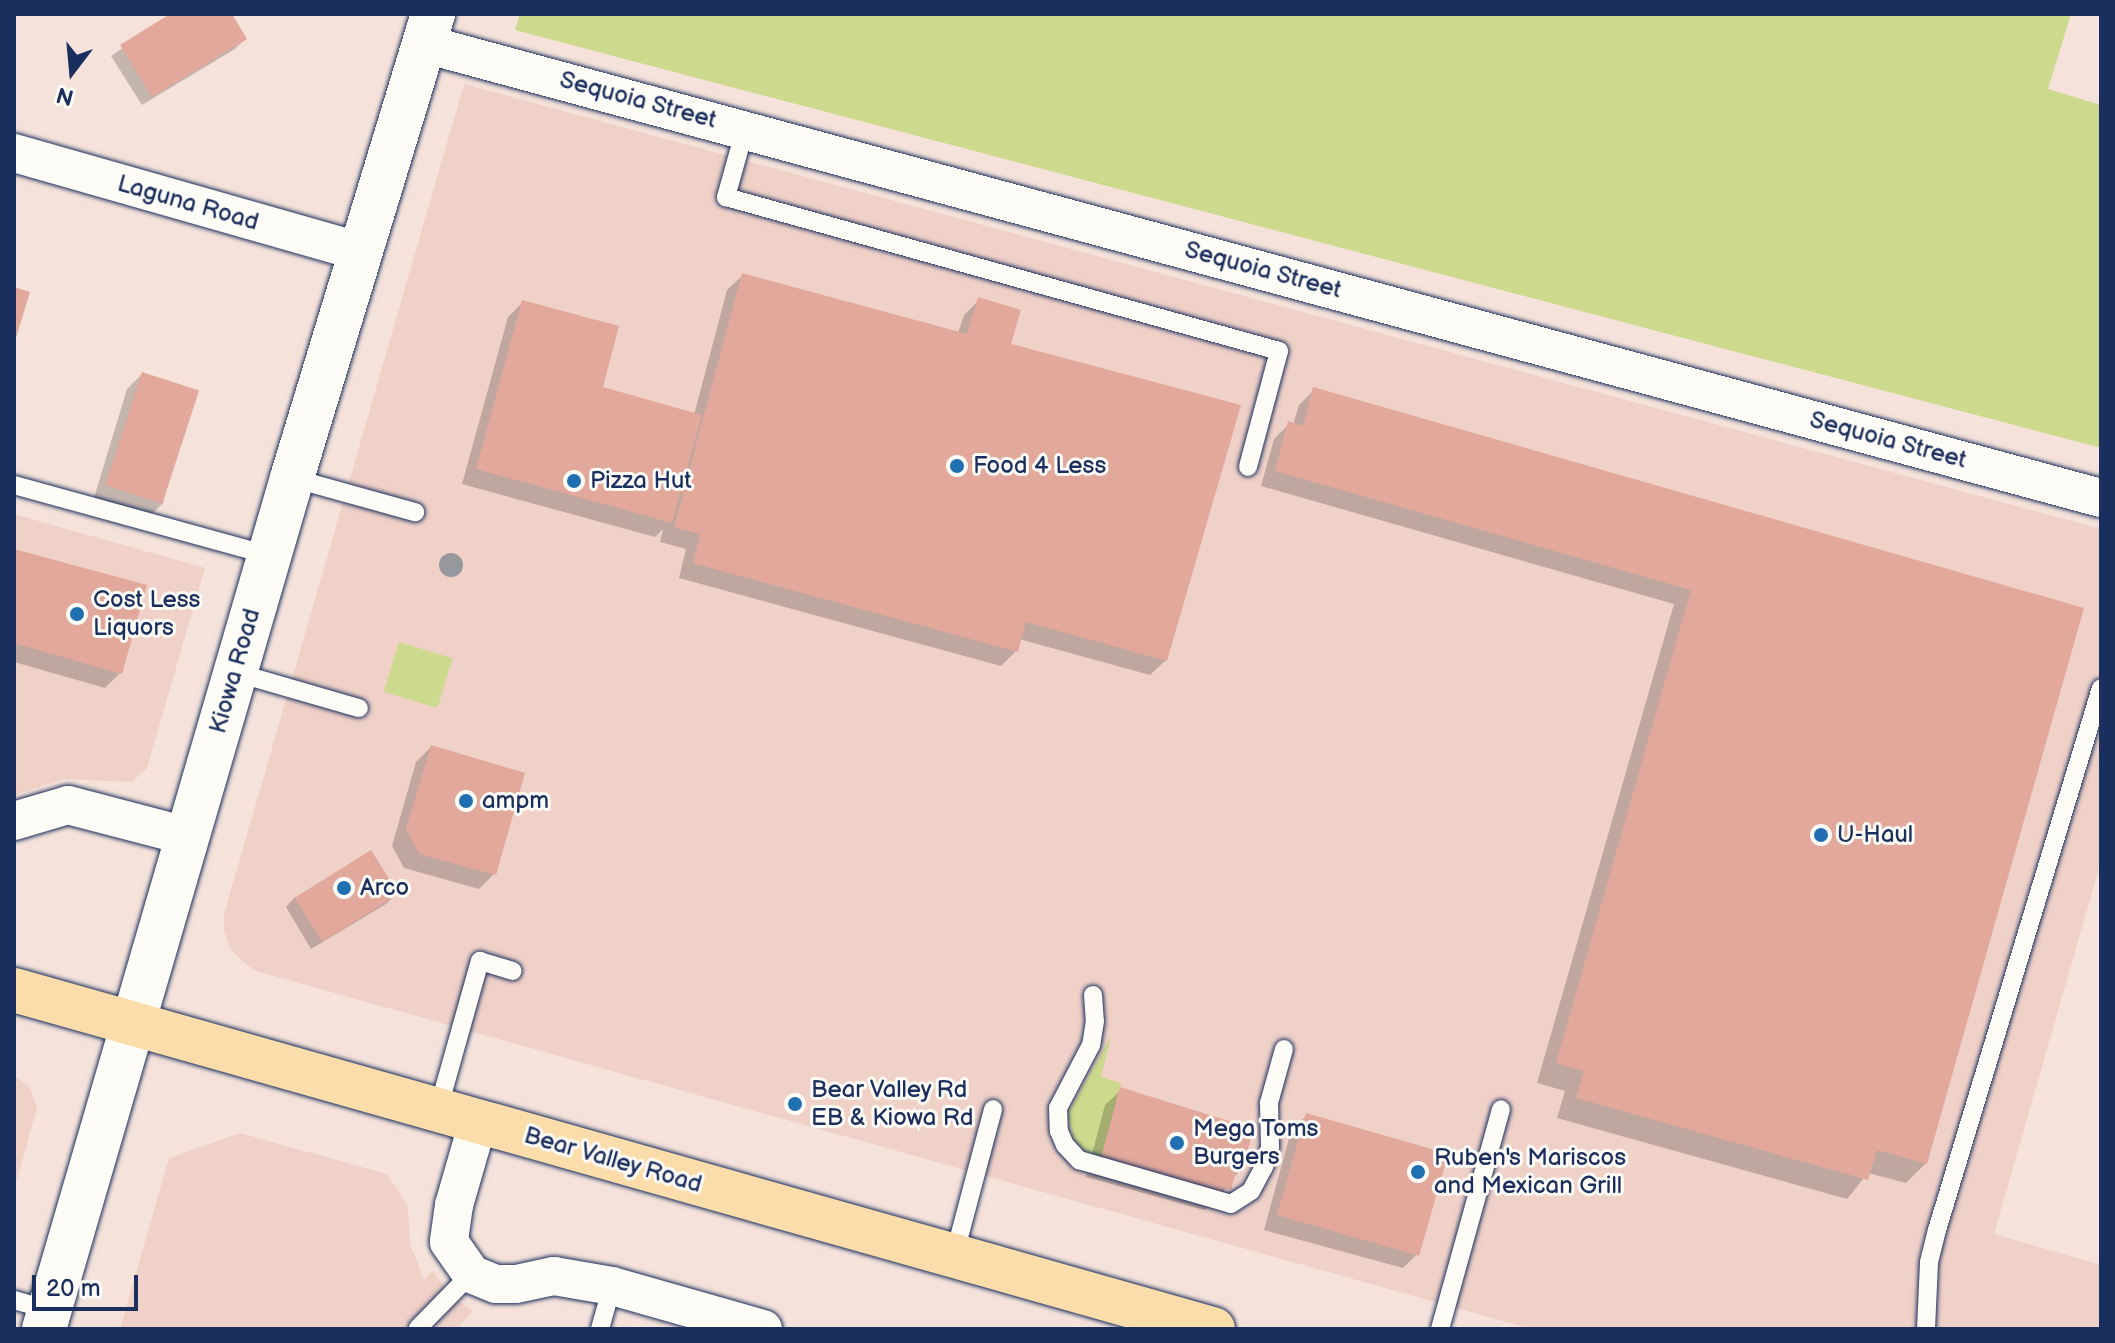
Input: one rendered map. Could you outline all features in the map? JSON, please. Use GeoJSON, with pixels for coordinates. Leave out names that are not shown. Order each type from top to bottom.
{"type":"FeatureCollection","features":[{"type":"Feature","properties":{"kind":"main road","name":"Bear Valley Road"},"geometry":{"type":"LineString","coordinates":[[14,990],[1213,1329]]}},
{"type":"Feature","properties":{"kind":"street","name":"Sequoia Street"},"geometry":{"type":"LineString","coordinates":[[429,29],[745,129],[2101,498]]}},
{"type":"Feature","properties":{"kind":"street","name":"Kiowa Road"},"geometry":{"type":"LineString","coordinates":[[36,1313],[133,1023],[234,672],[429,29]]}},
{"type":"Feature","properties":{"kind":"street","name":"Laguna Road"},"geometry":{"type":"LineString","coordinates":[[14,153],[361,252]]}},
{"type":"Feature","properties":{"kind":"street"},"geometry":{"type":"LineString","coordinates":[[15,818],[68,805],[186,836]]}},
{"type":"Feature","properties":{"kind":"street"},"geometry":{"type":"LineString","coordinates":[[458,1117],[449,1242],[471,1274],[496,1284],[516,1284],[554,1276],[612,1286],[763,1329]]}},
{"type":"Feature","properties":{"kind":"lane"},"geometry":{"type":"LineString","coordinates":[[745,129],[726,197],[1279,351],[1248,467]]}},
{"type":"Feature","properties":{"kind":"lane"},"geometry":{"type":"LineString","coordinates":[[292,478],[415,512]]}},
{"type":"Feature","properties":{"kind":"lane"},"geometry":{"type":"LineString","coordinates":[[14,485],[269,555]]}},
{"type":"Feature","properties":{"kind":"lane"},"geometry":{"type":"LineString","coordinates":[[234,672],[359,708]]}},
{"type":"Feature","properties":{"kind":"lane"},"geometry":{"type":"LineString","coordinates":[[1926,1329],[1929,1262],[1937,1230],[2101,688]]}},
{"type":"Feature","properties":{"kind":"lane"},"geometry":{"type":"LineString","coordinates":[[458,1117],[480,961],[513,971]]}},
{"type":"Feature","properties":{"kind":"lane"},"geometry":{"type":"LineString","coordinates":[[1093,995],[1095,1021],[1091,1045],[1058,1108],[1059,1131],[1065,1145],[1079,1160],[1231,1204],[1251,1191],[1264,1167],[1270,1147],[1269,1103],[1284,1049]]}},
{"type":"Feature","properties":{"kind":"lane"},"geometry":{"type":"LineString","coordinates":[[954,1256],[993,1109]]}},
{"type":"Feature","properties":{"kind":"lane"},"geometry":{"type":"LineString","coordinates":[[1440,1329],[1501,1109]]}},
{"type":"Feature","properties":{"kind":"lane"},"geometry":{"type":"LineString","coordinates":[[418,1328],[471,1274]]}},
{"type":"Feature","properties":{"kind":"lane"},"geometry":{"type":"LineString","coordinates":[[600,1329],[612,1286]]}},
{"type":"Feature","properties":{"kind":"shaded area"},"geometry":{"type":"Polygon","coordinates":[[[464,84],[2101,529],[2101,861],[1994,1234],[2101,1265],[2101,1329],[1531,1329],[256,971],[242,961],[230,948],[224,931],[224,914],[464,84]]]}},
{"type":"Feature","properties":{"kind":"shaded area"},"geometry":{"type":"Polygon","coordinates":[[[14,514],[205,568],[147,768],[132,782],[64,779],[14,795],[14,514]]]}},
{"type":"Feature","properties":{"kind":"shaded area"},"geometry":{"type":"Polygon","coordinates":[[[14,1075],[30,1088],[37,1108],[14,1190],[14,1075]]]}},
{"type":"Feature","properties":{"kind":"shaded area"},"geometry":{"type":"Polygon","coordinates":[[[240,1133],[387,1174],[408,1206],[410,1244],[424,1279],[433,1271],[449,1294],[473,1311],[457,1329],[120,1329],[169,1158],[240,1133]]]}},
{"type":"Feature","properties":{"kind":"green space"},"geometry":{"type":"Polygon","coordinates":[[[520,14],[2071,14],[2048,89],[2101,105],[2101,448],[515,30],[520,14]]]}},
{"type":"Feature","properties":{"kind":"green space"},"geometry":{"type":"Polygon","coordinates":[[[399,642],[453,658],[437,708],[384,692],[399,642]]]}},
{"type":"Feature","properties":{"kind":"green space"},"geometry":{"type":"Polygon","coordinates":[[[1111,1036],[1101,1077],[1121,1083],[1101,1157],[1088,1154],[1074,1141],[1067,1115],[1111,1036]]]}},
{"type":"Feature","properties":{"kind":"building"},"geometry":{"type":"Polygon","coordinates":[[[170,14],[232,14],[247,39],[152,97],[120,45],[170,14]]]}},
{"type":"Feature","properties":{"kind":"building","name":"Food 4 Less"},"geometry":{"type":"Polygon","coordinates":[[[742,273],[967,334],[978,297],[1021,310],[1011,344],[1241,405],[1167,661],[1026,622],[1018,652],[693,563],[700,534],[674,527],[742,273]]]}},
{"type":"Feature","properties":{"kind":"building"},"geometry":{"type":"Polygon","coordinates":[[[14,287],[30,292],[15,341],[14,341],[14,287]]]}},
{"type":"Feature","properties":{"kind":"building"},"geometry":{"type":"Polygon","coordinates":[[[522,300],[619,326],[603,387],[702,415],[672,523],[476,469],[522,300]]]}},
{"type":"Feature","properties":{"kind":"building"},"geometry":{"type":"Polygon","coordinates":[[[142,372],[199,391],[162,504],[105,485],[142,372]]]}},
{"type":"Feature","properties":{"kind":"building","name":"U-Haul"},"geometry":{"type":"Polygon","coordinates":[[[1313,387],[2084,608],[1927,1164],[1877,1150],[1868,1180],[1576,1098],[1584,1071],[1556,1063],[1691,590],[1275,471],[1288,421],[1303,426],[1313,387]]]}},
{"type":"Feature","properties":{"kind":"building","name":"Cost Less Liquors"},"geometry":{"type":"Polygon","coordinates":[[[14,549],[147,585],[122,674],[14,643],[14,549]]]}},
{"type":"Feature","properties":{"kind":"building","name":"ampm"},"geometry":{"type":"Polygon","coordinates":[[[431,745],[525,773],[496,875],[419,854],[406,829],[431,745]]]}},
{"type":"Feature","properties":{"kind":"building"},"geometry":{"type":"Polygon","coordinates":[[[371,850],[399,894],[322,942],[295,898],[371,850]]]}},
{"type":"Feature","properties":{"kind":"building","name":"Mega Toms Burgers"},"geometry":{"type":"Polygon","coordinates":[[[1120,1087],[1254,1129],[1241,1172],[1236,1171],[1231,1190],[1223,1188],[1221,1196],[1100,1162],[1120,1087]]]}},
{"type":"Feature","properties":{"kind":"building"},"geometry":{"type":"Polygon","coordinates":[[[1306,1113],[1448,1154],[1419,1256],[1277,1215],[1306,1113]]]}},
{"type":"Feature","properties":{"kind":"place","name":"Food 4 Less"},"geometry":{"type":"Point","coordinates":[957,466]}},
{"type":"Feature","properties":{"kind":"place","name":"Pizza Hut"},"geometry":{"type":"Point","coordinates":[574,481]}},
{"type":"Feature","properties":{"kind":"place","name":"Cost Less Liquors"},"geometry":{"type":"Point","coordinates":[77,614]}},
{"type":"Feature","properties":{"kind":"place","name":"ampm"},"geometry":{"type":"Point","coordinates":[466,801]}},
{"type":"Feature","properties":{"kind":"place","name":"U-Haul"},"geometry":{"type":"Point","coordinates":[1821,835]}},
{"type":"Feature","properties":{"kind":"place","name":"Arco"},"geometry":{"type":"Point","coordinates":[344,888]}},
{"type":"Feature","properties":{"kind":"place","name":"Bear Valley Rd EB & Kiowa Rd"},"geometry":{"type":"Point","coordinates":[795,1104]}},
{"type":"Feature","properties":{"kind":"place","name":"Mega Toms Burgers"},"geometry":{"type":"Point","coordinates":[1177,1143]}},
{"type":"Feature","properties":{"kind":"place","name":"Ruben's Mariscos and Mexican Grill"},"geometry":{"type":"Point","coordinates":[1418,1172]}}]}
